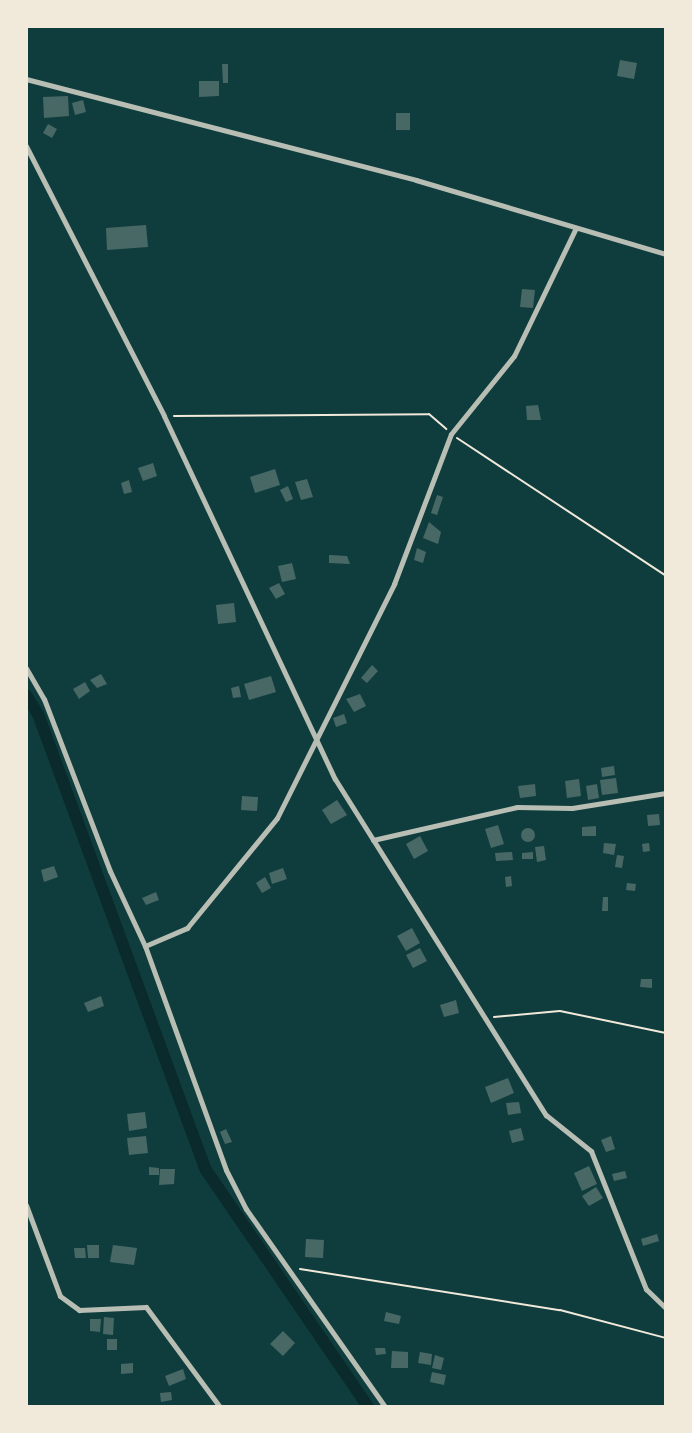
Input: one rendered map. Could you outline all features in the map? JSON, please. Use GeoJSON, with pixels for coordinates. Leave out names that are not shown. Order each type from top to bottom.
{"type":"FeatureCollection","features":[{"type":"Feature","properties":{"kind":"street"},"geometry":{"type":"LineString","coordinates":[[26,78],[416,180],[666,254]]}},
{"type":"Feature","properties":{"kind":"street"},"geometry":{"type":"LineString","coordinates":[[26,146],[164,416],[317,743],[373,840],[487,1017],[546,1115],[591,1151],[646,1289],[666,1308]]}},
{"type":"Feature","properties":{"kind":"street"},"geometry":{"type":"LineString","coordinates":[[144,946],[187,928],[277,818],[317,743],[394,584],[451,434],[514,356],[576,228]]}},
{"type":"Feature","properties":{"kind":"street"},"geometry":{"type":"LineString","coordinates":[[26,668],[44,699],[110,871],[144,946],[226,1170],[287,1267],[385,1407]]}},
{"type":"Feature","properties":{"kind":"street"},"geometry":{"type":"LineString","coordinates":[[373,840],[517,807],[572,808],[666,793]]}},
{"type":"Feature","properties":{"kind":"street"},"geometry":{"type":"LineString","coordinates":[[26,1205],[60,1296],[79,1310],[146,1307],[220,1407]]}},
{"type":"Feature","properties":{"kind":"path"},"geometry":{"type":"LineString","coordinates":[[164,416],[429,414],[451,434],[666,576]]}},
{"type":"Feature","properties":{"kind":"path"},"geometry":{"type":"LineString","coordinates":[[487,1017],[560,1011],[666,1033]]}},
{"type":"Feature","properties":{"kind":"path"},"geometry":{"type":"LineString","coordinates":[[287,1267],[560,1310],[666,1338]]}},
{"type":"Feature","properties":{"kind":"building"},"geometry":{"type":"Polygon","coordinates":[[[620,60],[637,63],[634,79],[617,76],[620,60]]]}},
{"type":"Feature","properties":{"kind":"building"},"geometry":{"type":"Polygon","coordinates":[[[222,64],[228,64],[228,83],[223,83],[222,64]]]}},
{"type":"Feature","properties":{"kind":"building"},"geometry":{"type":"Polygon","coordinates":[[[199,81],[219,81],[219,96],[199,97],[199,81]]]}},
{"type":"Feature","properties":{"kind":"building"},"geometry":{"type":"Polygon","coordinates":[[[68,96],[69,116],[44,118],[43,97],[68,96]]]}},
{"type":"Feature","properties":{"kind":"building"},"geometry":{"type":"Polygon","coordinates":[[[83,100],[86,112],[75,115],[72,103],[83,100]]]}},
{"type":"Feature","properties":{"kind":"building"},"geometry":{"type":"Polygon","coordinates":[[[396,113],[410,113],[410,130],[396,130],[396,113]]]}},
{"type":"Feature","properties":{"kind":"building"},"geometry":{"type":"Polygon","coordinates":[[[48,124],[57,129],[52,138],[43,133],[48,124]]]}},
{"type":"Feature","properties":{"kind":"building"},"geometry":{"type":"Polygon","coordinates":[[[146,225],[148,247],[107,250],[106,228],[146,225]]]}},
{"type":"Feature","properties":{"kind":"building"},"geometry":{"type":"Polygon","coordinates":[[[522,289],[535,290],[533,308],[520,307],[522,289]]]}},
{"type":"Feature","properties":{"kind":"building"},"geometry":{"type":"Polygon","coordinates":[[[538,405],[541,420],[527,420],[526,406],[538,405]]]}},
{"type":"Feature","properties":{"kind":"building"},"geometry":{"type":"Polygon","coordinates":[[[153,463],[157,476],[143,481],[138,468],[153,463]]]}},
{"type":"Feature","properties":{"kind":"building"},"geometry":{"type":"Polygon","coordinates":[[[275,469],[280,485],[255,493],[250,477],[275,469]]]}},
{"type":"Feature","properties":{"kind":"building"},"geometry":{"type":"Polygon","coordinates":[[[307,479],[313,497],[301,500],[295,482],[307,479]]]}},
{"type":"Feature","properties":{"kind":"building"},"geometry":{"type":"Polygon","coordinates":[[[129,480],[132,492],[124,494],[121,483],[129,480]]]}},
{"type":"Feature","properties":{"kind":"building"},"geometry":{"type":"Polygon","coordinates":[[[288,486],[293,499],[286,502],[280,490],[288,486]]]}},
{"type":"Feature","properties":{"kind":"building"},"geometry":{"type":"Polygon","coordinates":[[[437,495],[443,497],[437,515],[431,513],[437,495]]]}},
{"type":"Feature","properties":{"kind":"building"},"geometry":{"type":"Polygon","coordinates":[[[429,522],[441,532],[438,544],[423,538],[429,522]]]}},
{"type":"Feature","properties":{"kind":"building"},"geometry":{"type":"Polygon","coordinates":[[[417,548],[426,552],[423,563],[414,560],[417,548]]]}},
{"type":"Feature","properties":{"kind":"building"},"geometry":{"type":"Polygon","coordinates":[[[329,555],[347,556],[350,564],[329,563],[329,555]]]}},
{"type":"Feature","properties":{"kind":"building"},"geometry":{"type":"Polygon","coordinates":[[[292,563],[296,579],[282,582],[278,566],[292,563]]]}},
{"type":"Feature","properties":{"kind":"building"},"geometry":{"type":"Polygon","coordinates":[[[279,583],[285,594],[276,599],[269,588],[279,583]]]}},
{"type":"Feature","properties":{"kind":"building"},"geometry":{"type":"Polygon","coordinates":[[[234,603],[236,622],[218,624],[216,605],[234,603]]]}},
{"type":"Feature","properties":{"kind":"building"},"geometry":{"type":"Polygon","coordinates":[[[372,665],[378,671],[367,683],[361,678],[372,665]]]}},
{"type":"Feature","properties":{"kind":"building"},"geometry":{"type":"Polygon","coordinates":[[[101,674],[107,684],[97,688],[90,680],[101,674]]]}},
{"type":"Feature","properties":{"kind":"building"},"geometry":{"type":"Polygon","coordinates":[[[271,676],[276,692],[249,700],[244,684],[271,676]]]}},
{"type":"Feature","properties":{"kind":"building"},"geometry":{"type":"Polygon","coordinates":[[[85,682],[90,691],[79,699],[73,689],[85,682]]]}},
{"type":"Feature","properties":{"kind":"building"},"geometry":{"type":"Polygon","coordinates":[[[239,686],[241,697],[233,698],[231,688],[239,686]]]}},
{"type":"Feature","properties":{"kind":"building"},"geometry":{"type":"Polygon","coordinates":[[[360,694],[366,706],[354,712],[346,699],[360,694]]]}},
{"type":"Feature","properties":{"kind":"building"},"geometry":{"type":"Polygon","coordinates":[[[344,714],[347,723],[336,727],[333,718],[344,714]]]}},
{"type":"Feature","properties":{"kind":"building"},"geometry":{"type":"Polygon","coordinates":[[[614,766],[615,775],[602,777],[601,768],[614,766]]]}},
{"type":"Feature","properties":{"kind":"building"},"geometry":{"type":"Polygon","coordinates":[[[616,778],[618,793],[602,795],[600,780],[616,778]]]}},
{"type":"Feature","properties":{"kind":"building"},"geometry":{"type":"Polygon","coordinates":[[[579,779],[581,796],[567,798],[565,781],[579,779]]]}},
{"type":"Feature","properties":{"kind":"building"},"geometry":{"type":"Polygon","coordinates":[[[535,784],[536,796],[520,798],[518,786],[535,784]]]}},
{"type":"Feature","properties":{"kind":"building"},"geometry":{"type":"Polygon","coordinates":[[[597,784],[599,798],[588,800],[586,786],[597,784]]]}},
{"type":"Feature","properties":{"kind":"building"},"geometry":{"type":"Polygon","coordinates":[[[242,796],[258,797],[257,811],[241,810],[242,796]]]}},
{"type":"Feature","properties":{"kind":"building"},"geometry":{"type":"Polygon","coordinates":[[[337,800],[347,815],[331,824],[322,810],[337,800]]]}},
{"type":"Feature","properties":{"kind":"building"},"geometry":{"type":"Polygon","coordinates":[[[659,814],[660,825],[648,826],[647,815],[659,814]]]}},
{"type":"Feature","properties":{"kind":"building"},"geometry":{"type":"Polygon","coordinates":[[[498,825],[504,844],[491,848],[485,829],[498,825]]]}},
{"type":"Feature","properties":{"kind":"building"},"geometry":{"type":"Polygon","coordinates":[[[596,826],[596,836],[582,836],[582,827],[596,826]]]}},
{"type":"Feature","properties":{"kind":"building"},"geometry":{"type":"Polygon","coordinates":[[[525,828],[531,828],[535,835],[531,842],[525,842],[521,838],[521,832],[525,828]]]}},
{"type":"Feature","properties":{"kind":"building"},"geometry":{"type":"Polygon","coordinates":[[[420,836],[428,851],[414,859],[406,844],[420,836]]]}},
{"type":"Feature","properties":{"kind":"building"},"geometry":{"type":"Polygon","coordinates":[[[604,843],[616,844],[614,855],[603,853],[604,843]]]}},
{"type":"Feature","properties":{"kind":"building"},"geometry":{"type":"Polygon","coordinates":[[[649,843],[650,851],[643,852],[642,844],[649,843]]]}},
{"type":"Feature","properties":{"kind":"building"},"geometry":{"type":"Polygon","coordinates":[[[544,846],[546,860],[537,862],[535,847],[544,846]]]}},
{"type":"Feature","properties":{"kind":"building"},"geometry":{"type":"Polygon","coordinates":[[[512,852],[513,860],[496,861],[495,853],[512,852]]]}},
{"type":"Feature","properties":{"kind":"building"},"geometry":{"type":"Polygon","coordinates":[[[533,852],[533,859],[522,859],[522,853],[533,852]]]}},
{"type":"Feature","properties":{"kind":"building"},"geometry":{"type":"Polygon","coordinates":[[[617,855],[624,856],[622,868],[615,867],[617,855]]]}},
{"type":"Feature","properties":{"kind":"building"},"geometry":{"type":"Polygon","coordinates":[[[54,866],[58,877],[44,882],[41,870],[54,866]]]}},
{"type":"Feature","properties":{"kind":"building"},"geometry":{"type":"Polygon","coordinates":[[[283,868],[287,879],[272,884],[269,873],[283,868]]]}},
{"type":"Feature","properties":{"kind":"building"},"geometry":{"type":"Polygon","coordinates":[[[511,876],[512,886],[506,887],[505,877],[511,876]]]}},
{"type":"Feature","properties":{"kind":"building"},"geometry":{"type":"Polygon","coordinates":[[[265,877],[271,888],[262,893],[256,883],[265,877]]]}},
{"type":"Feature","properties":{"kind":"building"},"geometry":{"type":"Polygon","coordinates":[[[627,883],[636,884],[635,891],[626,890],[627,883]]]}},
{"type":"Feature","properties":{"kind":"building"},"geometry":{"type":"Polygon","coordinates":[[[156,892],[159,900],[146,905],[142,898],[156,892]]]}},
{"type":"Feature","properties":{"kind":"building"},"geometry":{"type":"Polygon","coordinates":[[[603,897],[608,897],[608,911],[602,911],[603,897]]]}},
{"type":"Feature","properties":{"kind":"building"},"geometry":{"type":"Polygon","coordinates":[[[412,928],[420,943],[406,951],[397,936],[412,928]]]}},
{"type":"Feature","properties":{"kind":"building"},"geometry":{"type":"Polygon","coordinates":[[[420,948],[427,961],[413,968],[406,955],[420,948]]]}},
{"type":"Feature","properties":{"kind":"building"},"geometry":{"type":"Polygon","coordinates":[[[641,979],[652,979],[652,988],[640,987],[641,979]]]}},
{"type":"Feature","properties":{"kind":"building"},"geometry":{"type":"Polygon","coordinates":[[[101,996],[104,1006],[88,1012],[84,1003],[101,996]]]}},
{"type":"Feature","properties":{"kind":"building"},"geometry":{"type":"Polygon","coordinates":[[[456,1000],[459,1013],[444,1017],[440,1005],[456,1000]]]}},
{"type":"Feature","properties":{"kind":"building"},"geometry":{"type":"Polygon","coordinates":[[[508,1078],[514,1093],[491,1103],[485,1087],[508,1078]]]}},
{"type":"Feature","properties":{"kind":"building"},"geometry":{"type":"Polygon","coordinates":[[[519,1102],[521,1113],[508,1115],[506,1103],[519,1102]]]}},
{"type":"Feature","properties":{"kind":"building"},"geometry":{"type":"Polygon","coordinates":[[[145,1112],[147,1128],[129,1131],[127,1114],[145,1112]]]}},
{"type":"Feature","properties":{"kind":"building"},"geometry":{"type":"Polygon","coordinates":[[[521,1128],[524,1140],[512,1143],[509,1131],[521,1128]]]}},
{"type":"Feature","properties":{"kind":"building"},"geometry":{"type":"Polygon","coordinates":[[[226,1129],[232,1142],[225,1144],[220,1132],[226,1129]]]}},
{"type":"Feature","properties":{"kind":"building"},"geometry":{"type":"Polygon","coordinates":[[[146,1136],[148,1153],[129,1155],[127,1138],[146,1136]]]}},
{"type":"Feature","properties":{"kind":"building"},"geometry":{"type":"Polygon","coordinates":[[[611,1136],[615,1149],[606,1152],[601,1140],[611,1136]]]}},
{"type":"Feature","properties":{"kind":"building"},"geometry":{"type":"Polygon","coordinates":[[[589,1166],[597,1184],[582,1191],[574,1173],[589,1166]]]}},
{"type":"Feature","properties":{"kind":"building"},"geometry":{"type":"Polygon","coordinates":[[[149,1167],[159,1168],[159,1175],[149,1175],[149,1167]]]}},
{"type":"Feature","properties":{"kind":"building"},"geometry":{"type":"Polygon","coordinates":[[[160,1169],[175,1169],[174,1184],[159,1185],[160,1169]]]}},
{"type":"Feature","properties":{"kind":"building"},"geometry":{"type":"Polygon","coordinates":[[[625,1171],[627,1178],[614,1181],[612,1174],[625,1171]]]}},
{"type":"Feature","properties":{"kind":"building"},"geometry":{"type":"Polygon","coordinates":[[[596,1187],[603,1198],[589,1206],[582,1196],[596,1187]]]}},
{"type":"Feature","properties":{"kind":"building"},"geometry":{"type":"Polygon","coordinates":[[[657,1234],[659,1241],[643,1246],[641,1239],[657,1234]]]}},
{"type":"Feature","properties":{"kind":"building"},"geometry":{"type":"Polygon","coordinates":[[[306,1239],[324,1240],[323,1258],[305,1257],[306,1239]]]}},
{"type":"Feature","properties":{"kind":"building"},"geometry":{"type":"Polygon","coordinates":[[[87,1245],[99,1245],[99,1258],[88,1258],[87,1245]]]}},
{"type":"Feature","properties":{"kind":"building"},"geometry":{"type":"Polygon","coordinates":[[[113,1245],[137,1248],[134,1265],[110,1262],[113,1245]]]}},
{"type":"Feature","properties":{"kind":"building"},"geometry":{"type":"Polygon","coordinates":[[[74,1248],[85,1248],[86,1258],[75,1258],[74,1248]]]}},
{"type":"Feature","properties":{"kind":"building"},"geometry":{"type":"Polygon","coordinates":[[[386,1312],[401,1316],[399,1324],[384,1321],[386,1312]]]}},
{"type":"Feature","properties":{"kind":"building"},"geometry":{"type":"Polygon","coordinates":[[[104,1317],[114,1318],[113,1335],[103,1334],[104,1317]]]}},
{"type":"Feature","properties":{"kind":"building"},"geometry":{"type":"Polygon","coordinates":[[[90,1319],[101,1319],[100,1332],[90,1331],[90,1319]]]}},
{"type":"Feature","properties":{"kind":"building"},"geometry":{"type":"Polygon","coordinates":[[[283,1331],[295,1343],[283,1356],[270,1344],[283,1331]]]}},
{"type":"Feature","properties":{"kind":"building"},"geometry":{"type":"Polygon","coordinates":[[[107,1339],[117,1339],[117,1350],[107,1350],[107,1339]]]}},
{"type":"Feature","properties":{"kind":"building"},"geometry":{"type":"Polygon","coordinates":[[[375,1348],[385,1348],[386,1354],[376,1355],[375,1348]]]}},
{"type":"Feature","properties":{"kind":"building"},"geometry":{"type":"Polygon","coordinates":[[[392,1351],[408,1352],[408,1368],[391,1368],[392,1351]]]}},
{"type":"Feature","properties":{"kind":"building"},"geometry":{"type":"Polygon","coordinates":[[[420,1352],[432,1354],[431,1365],[418,1363],[420,1352]]]}},
{"type":"Feature","properties":{"kind":"building"},"geometry":{"type":"Polygon","coordinates":[[[435,1355],[444,1358],[441,1370],[432,1368],[435,1355]]]}},
{"type":"Feature","properties":{"kind":"building"},"geometry":{"type":"Polygon","coordinates":[[[133,1363],[133,1373],[121,1374],[121,1364],[133,1363]]]}},
{"type":"Feature","properties":{"kind":"building"},"geometry":{"type":"Polygon","coordinates":[[[183,1369],[186,1379],[169,1386],[165,1376],[183,1369]]]}},
{"type":"Feature","properties":{"kind":"building"},"geometry":{"type":"Polygon","coordinates":[[[432,1372],[446,1375],[444,1385],[430,1382],[432,1372]]]}},
{"type":"Feature","properties":{"kind":"building"},"geometry":{"type":"Polygon","coordinates":[[[171,1392],[172,1400],[161,1402],[160,1393],[171,1392]]]}},
{"type":"Feature","properties":{"kind":"waterway"},"geometry":{"type":"LineString","coordinates":[[26,695],[38,714],[206,1170],[368,1407]]}}]}
